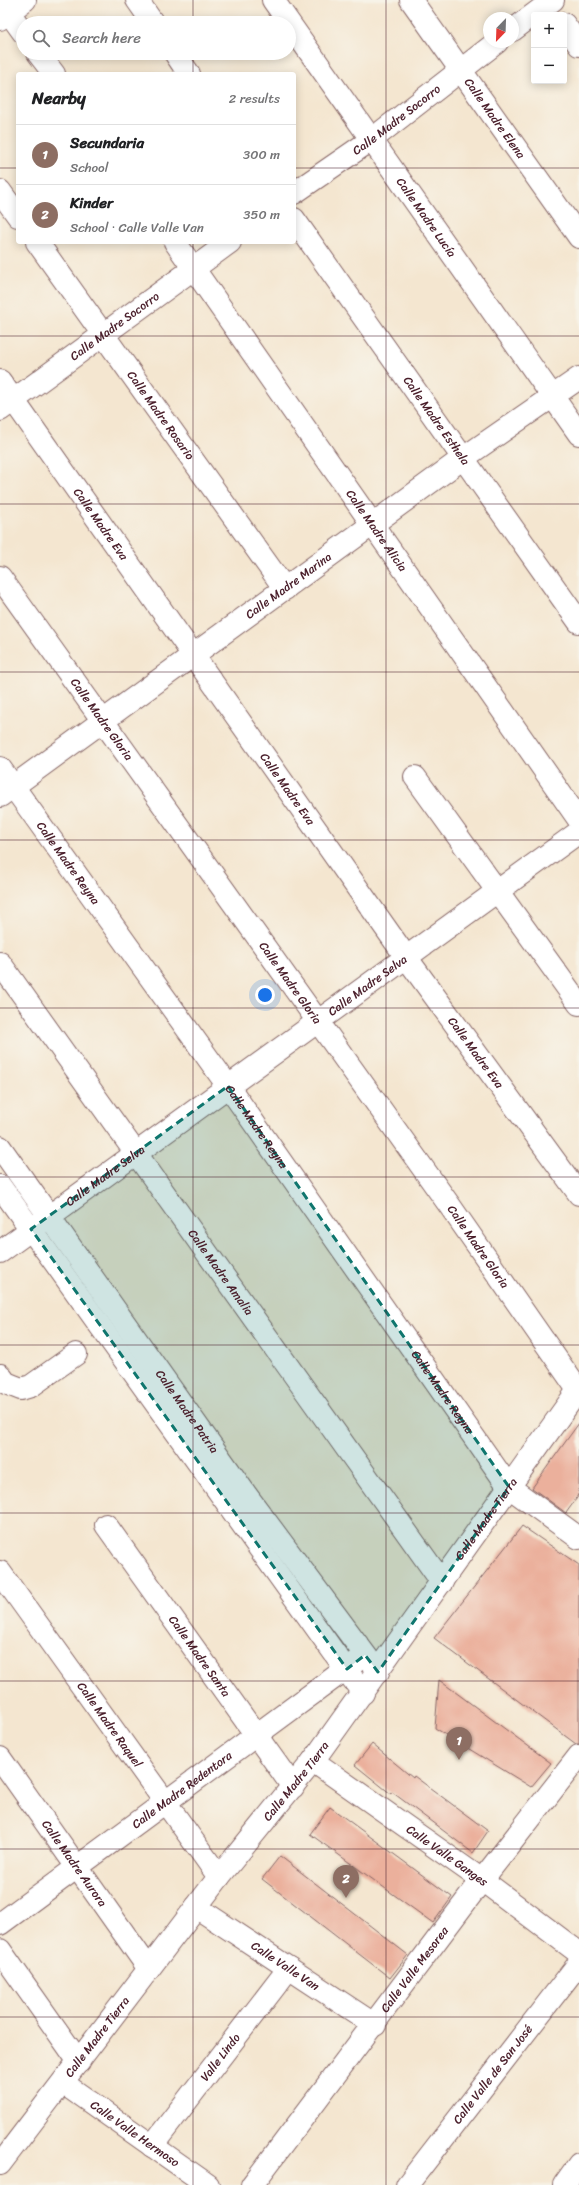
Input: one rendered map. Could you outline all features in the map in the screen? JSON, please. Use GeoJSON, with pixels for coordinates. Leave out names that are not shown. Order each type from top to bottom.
{"type":"FeatureCollection","features":[{"type":"Feature","properties":{"kind":"street"},"geometry":{"type":"LineString","coordinates":[[137,0],[148,16]]}},
{"type":"Feature","properties":{"kind":"street","name":"Calle Madre Lucía"},"geometry":{"type":"LineString","coordinates":[[273,0],[284,16]]}},
{"type":"Feature","properties":{"kind":"street","name":"Calle Madre Elena"},"geometry":{"type":"LineString","coordinates":[[410,0],[461,69],[579,237]]}},
{"type":"Feature","properties":{"kind":"street"},"geometry":{"type":"LineString","coordinates":[[519,26],[552,4]]}},
{"type":"Feature","properties":{"kind":"street"},"geometry":{"type":"LineString","coordinates":[[9,8],[16,20]]}},
{"type":"Feature","properties":{"kind":"street"},"geometry":{"type":"LineString","coordinates":[[567,28],[579,45]]}},
{"type":"Feature","properties":{"kind":"street","name":"Calle Madre Lucía"},"geometry":{"type":"LineString","coordinates":[[296,33],[579,434]]}},
{"type":"Feature","properties":{"kind":"street","name":"Calle Madre Socorro"},"geometry":{"type":"LineString","coordinates":[[296,192],[371,140],[489,48]]}},
{"type":"Feature","properties":{"kind":"street"},"geometry":{"type":"LineString","coordinates":[[43,60],[52,72]]}},
{"type":"Feature","properties":{"kind":"street"},"geometry":{"type":"LineString","coordinates":[[180,60],[189,72]]}},
{"type":"Feature","properties":{"kind":"street"},"geometry":{"type":"LineString","coordinates":[[0,191],[16,213]]}},
{"type":"Feature","properties":{"kind":"street","name":"Calle Madre Esthela"},"geometry":{"type":"LineString","coordinates":[[296,222],[462,459],[579,622]]}},
{"type":"Feature","properties":{"kind":"street","name":"Calle Madre Rosario"},"geometry":{"type":"LineString","coordinates":[[38,244],[105,335],[285,589]]}},
{"type":"Feature","properties":{"kind":"street","name":"Calle Madre Alicia"},"geometry":{"type":"LineString","coordinates":[[176,244],[579,820]]}},
{"type":"Feature","properties":{"kind":"street","name":"Calle Madre Socorro"},"geometry":{"type":"LineString","coordinates":[[7,406],[227,244]]}},
{"type":"Feature","properties":{"kind":"street","name":"Calle Madre Marina"},"geometry":{"type":"LineString","coordinates":[[6,791],[103,722],[462,459],[579,378]]}},
{"type":"Feature","properties":{"kind":"street","name":"Calle Madre Eva"},"geometry":{"type":"LineString","coordinates":[[0,381],[7,406],[194,655],[406,957],[579,1194]]}},
{"type":"Feature","properties":{"kind":"street","name":"Calle Madre Gloria"},"geometry":{"type":"LineString","coordinates":[[0,577],[450,1206],[576,1398]]}},
{"type":"Feature","properties":{"kind":"street","name":"Calle Madre Reyna"},"geometry":{"type":"LineString","coordinates":[[0,768],[6,791],[228,1086],[509,1487],[579,1538]]}},
{"type":"Feature","properties":{"kind":"street"},"geometry":{"type":"LineString","coordinates":[[415,777],[579,1004]]}},
{"type":"Feature","properties":{"kind":"street","name":"Calle Madre Selva"},"geometry":{"type":"LineString","coordinates":[[0,1252],[579,832]]}},
{"type":"Feature","properties":{"kind":"street","name":"Calle Madre Amalia"},"geometry":{"type":"LineString","coordinates":[[0,963],[442,1582]]}},
{"type":"Feature","properties":{"kind":"street","name":"Calle Madre Patria"},"geometry":{"type":"LineString","coordinates":[[0,1147],[247,1496],[378,1672]]}},
{"type":"Feature","properties":{"kind":"street","name":"Calle Madre Patria"},"geometry":{"type":"LineString","coordinates":[[0,1186],[363,1693]]}},
{"type":"Feature","properties":{"kind":"street"},"geometry":{"type":"LineString","coordinates":[[0,1375],[13,1387],[21,1389],[31,1386],[76,1354]]}},
{"type":"Feature","properties":{"kind":"street","name":"Calle Madre Tierra"},"geometry":{"type":"LineString","coordinates":[[3,2153],[63,2083],[219,1877],[313,1761],[509,1487],[576,1398]]}},
{"type":"Feature","properties":{"kind":"street","name":"Calle Madre Santa"},"geometry":{"type":"LineString","coordinates":[[106,1525],[293,1787]]}},
{"type":"Feature","properties":{"kind":"street","name":"Calle Madre Raquel"},"geometry":{"type":"LineString","coordinates":[[0,1572],[167,1802],[219,1877]]}},
{"type":"Feature","properties":{"kind":"street","name":"Calle Madre Redentora"},"geometry":{"type":"LineString","coordinates":[[0,1924],[365,1655]]}},
{"type":"Feature","properties":{"kind":"street","name":"Calle Valle Mesorea"},"geometry":{"type":"LineString","coordinates":[[252,2185],[375,2025],[482,1880],[579,1756]]}},
{"type":"Feature","properties":{"kind":"street","name":"Calle Madre Aurora"},"geometry":{"type":"LineString","coordinates":[[0,1758],[149,1969]]}},
{"type":"Feature","properties":{"kind":"street","name":"Calle Valle Ganges"},"geometry":{"type":"LineString","coordinates":[[313,1761],[482,1880],[579,1953]]}},
{"type":"Feature","properties":{"kind":"street","name":"Calle Valle Van"},"geometry":{"type":"LineString","coordinates":[[196,1907],[375,2025]]}},
{"type":"Feature","properties":{"kind":"street"},"geometry":{"type":"LineString","coordinates":[[0,1950],[79,2062]]}},
{"type":"Feature","properties":{"kind":"street","name":"Calle Valle de San José"},"geometry":{"type":"LineString","coordinates":[[407,2185],[579,1963]]}},
{"type":"Feature","properties":{"kind":"street","name":"Valle Lindo"},"geometry":{"type":"LineString","coordinates":[[152,2146],[289,1968]]}},
{"type":"Feature","properties":{"kind":"street","name":"Calle Valle Hermoso"},"geometry":{"type":"LineString","coordinates":[[63,2083],[208,2185]]}},
{"type":"Feature","properties":{"kind":"street"},"geometry":{"type":"LineString","coordinates":[[564,2185],[579,2164]]}},
{"type":"Feature","properties":{"kind":"highlighted area"},"geometry":{"type":"Polygon","coordinates":[[[228,1086],[509,1487],[378,1672],[365,1655],[347,1669],[31,1229],[228,1086]]]}},
{"type":"Feature","properties":{"kind":"building"},"geometry":{"type":"Polygon","coordinates":[[[579,1423],[579,1495],[566,1513],[532,1488],[579,1423]]]}},
{"type":"Feature","properties":{"kind":"building"},"geometry":{"type":"Polygon","coordinates":[[[522,1526],[579,1565],[579,1744],[576,1744],[434,1638],[522,1526]]]}},
{"type":"Feature","properties":{"kind":"building"},"geometry":{"type":"Polygon","coordinates":[[[439,1680],[551,1763],[531,1787],[435,1728],[439,1680]]]}},
{"type":"Feature","properties":{"kind":"building"},"geometry":{"type":"Polygon","coordinates":[[[372,1744],[413,1778],[414,1776],[488,1831],[473,1853],[392,1792],[391,1794],[355,1765],[372,1744]]]}},
{"type":"Feature","properties":{"kind":"building"},"geometry":{"type":"Polygon","coordinates":[[[330,1807],[452,1897],[433,1923],[310,1834],[330,1807]]]}},
{"type":"Feature","properties":{"kind":"building"},"geometry":{"type":"Polygon","coordinates":[[[280,1856],[408,1955],[390,1978],[262,1879],[280,1856]]]}},
{"type":"Feature","properties":{"kind":"place","name":"Secundaria"},"geometry":{"type":"Point","coordinates":[459,1760]}},
{"type":"Feature","properties":{"kind":"place","name":"Kinder"},"geometry":{"type":"Point","coordinates":[346,1898]}}]}
